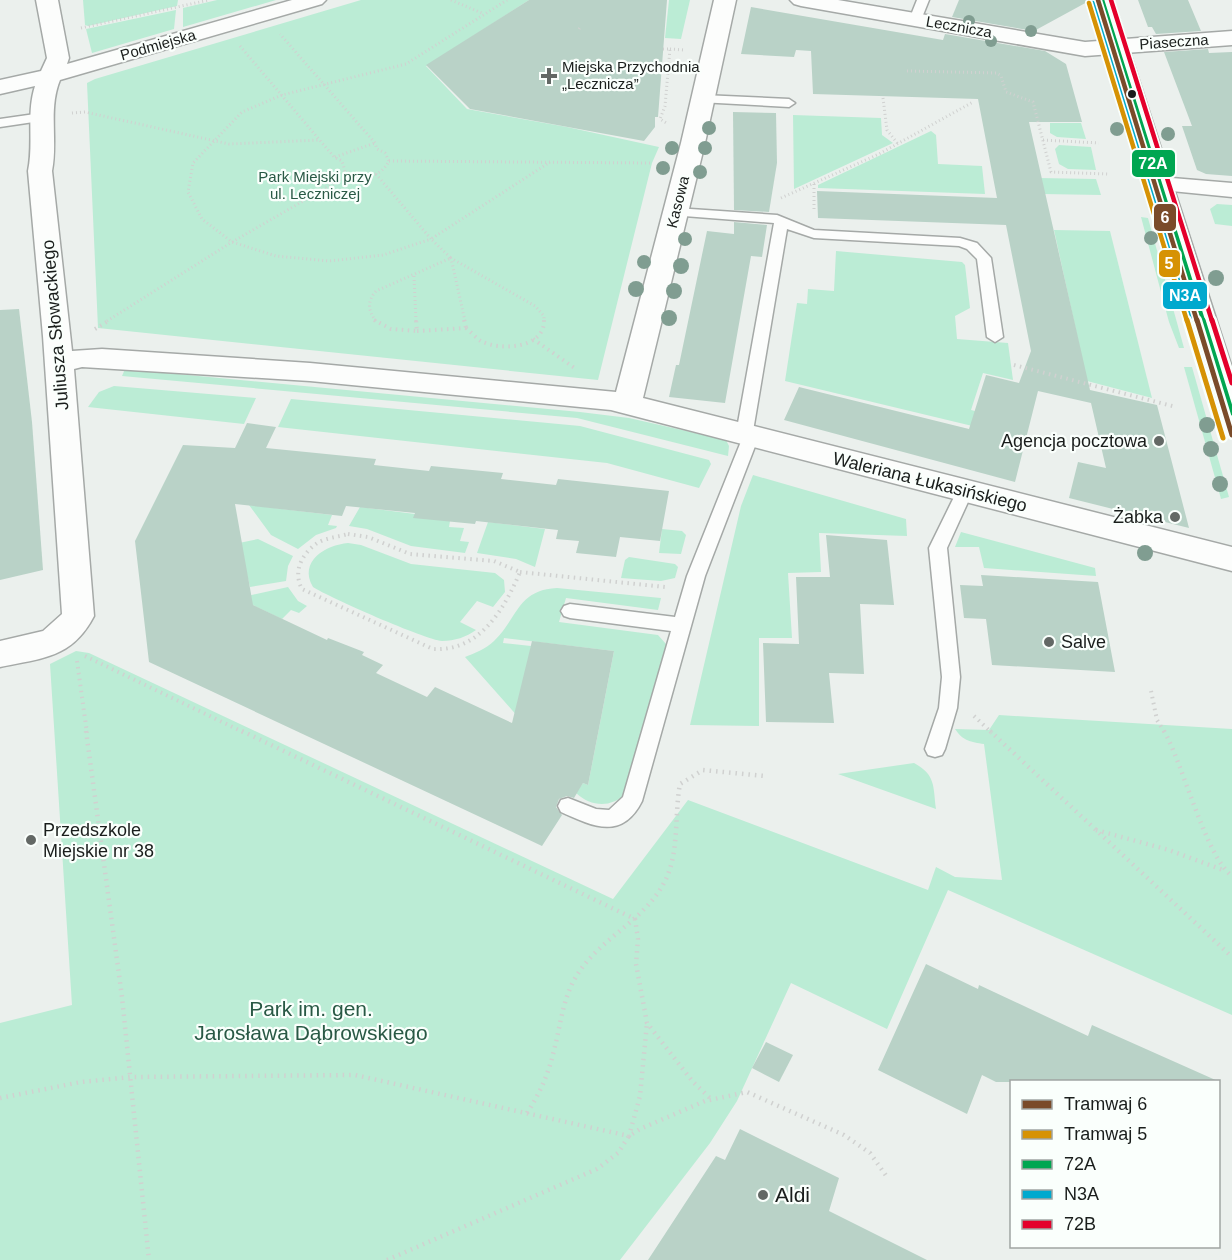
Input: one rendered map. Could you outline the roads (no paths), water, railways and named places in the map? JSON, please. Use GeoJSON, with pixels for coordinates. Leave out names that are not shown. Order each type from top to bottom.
{"type":"FeatureCollection","features":[{"type":"Feature","properties":{"kind":"street","name":"Juliusza Słowackiego"},"geometry":{"type":"LineString","coordinates":[[0,654],[51,642],[70,631],[78,616],[58,357],[40,171],[44,152],[42,117],[45,89],[58,58],[47,0]]}},
{"type":"Feature","properties":{"kind":"street","name":"Podmiejska"},"geometry":{"type":"LineString","coordinates":[[0,87],[50,76],[315,0]]}},
{"type":"Feature","properties":{"kind":"street","name":"Kasowa"},"geometry":{"type":"LineString","coordinates":[[627,404],[676,212],[725,0]]}},
{"type":"Feature","properties":{"kind":"street","name":"Lecznicza"},"geometry":{"type":"LineString","coordinates":[[801,0],[919,10],[1078,48],[1117,47]]}},
{"type":"Feature","properties":{"kind":"street"},"geometry":{"type":"LineString","coordinates":[[1102,0],[1232,413]]}},
{"type":"Feature","properties":{"kind":"street","name":"Piaseczna"},"geometry":{"type":"LineString","coordinates":[[1117,47],[1138,43],[1232,38]]}},
{"type":"Feature","properties":{"kind":"street"},"geometry":{"type":"LineString","coordinates":[[1160,184],[1232,190]]}},
{"type":"Feature","properties":{"kind":"street","name":"Waleriana Łukasińskiego"},"geometry":{"type":"LineString","coordinates":[[58,357],[287,370],[591,398],[627,404],[1232,559]]}},
{"type":"Feature","properties":{"kind":"lane"},"geometry":{"type":"LineString","coordinates":[[703,99],[789,103]]}},
{"type":"Feature","properties":{"kind":"lane"},"geometry":{"type":"LineString","coordinates":[[0,123],[42,117]]}},
{"type":"Feature","properties":{"kind":"lane"},"geometry":{"type":"LineString","coordinates":[[676,212],[782,221],[799,230],[814,234],[960,242],[972,246],[984,258],[995,337]]}},
{"type":"Feature","properties":{"kind":"lane"},"geometry":{"type":"LineString","coordinates":[[568,806],[609,820],[622,816],[632,801],[696,576],[748,435],[782,221]]}},
{"type":"Feature","properties":{"kind":"lane"},"geometry":{"type":"LineString","coordinates":[[935,749],[948,708],[951,677],[938,548],[965,491]]}},
{"type":"Feature","properties":{"kind":"lane"},"geometry":{"type":"LineString","coordinates":[[570,611],[683,625]]}},
{"type":"Feature","properties":{"kind":"tram line","name":"6"},"geometry":{"type":"LineString","coordinates":[[1098,0],[1232,435]]}},
{"type":"Feature","properties":{"kind":"tram line","name":"5"},"geometry":{"type":"LineString","coordinates":[[1089,3],[1223,438]]}},
{"type":"Feature","properties":{"kind":"place","name":"Miejska Przychodnia „Lecznicza”"},"geometry":{"type":"Point","coordinates":[549,76]}},
{"type":"Feature","properties":{"kind":"place","name":"Agencja pocztowa"},"geometry":{"type":"Point","coordinates":[1159,441]}},
{"type":"Feature","properties":{"kind":"place","name":"Żabka"},"geometry":{"type":"Point","coordinates":[1175,517]}},
{"type":"Feature","properties":{"kind":"place","name":"Salve"},"geometry":{"type":"Point","coordinates":[1049,642]}},
{"type":"Feature","properties":{"kind":"place","name":"Przedszkole Miejskie nr 38"},"geometry":{"type":"Point","coordinates":[31,840]}},
{"type":"Feature","properties":{"kind":"place","name":"Aldi"},"geometry":{"type":"Point","coordinates":[763,1195]}},
{"type":"Feature","properties":{"kind":"park label","name":"Park Miejski przy ul. Leczniczej"},"geometry":{"type":"Point","coordinates":[315,186]}},
{"type":"Feature","properties":{"kind":"park label","name":"Park im. gen. Jarosława Dąbrowskiego"},"geometry":{"type":"Point","coordinates":[311,1021]}}]}
